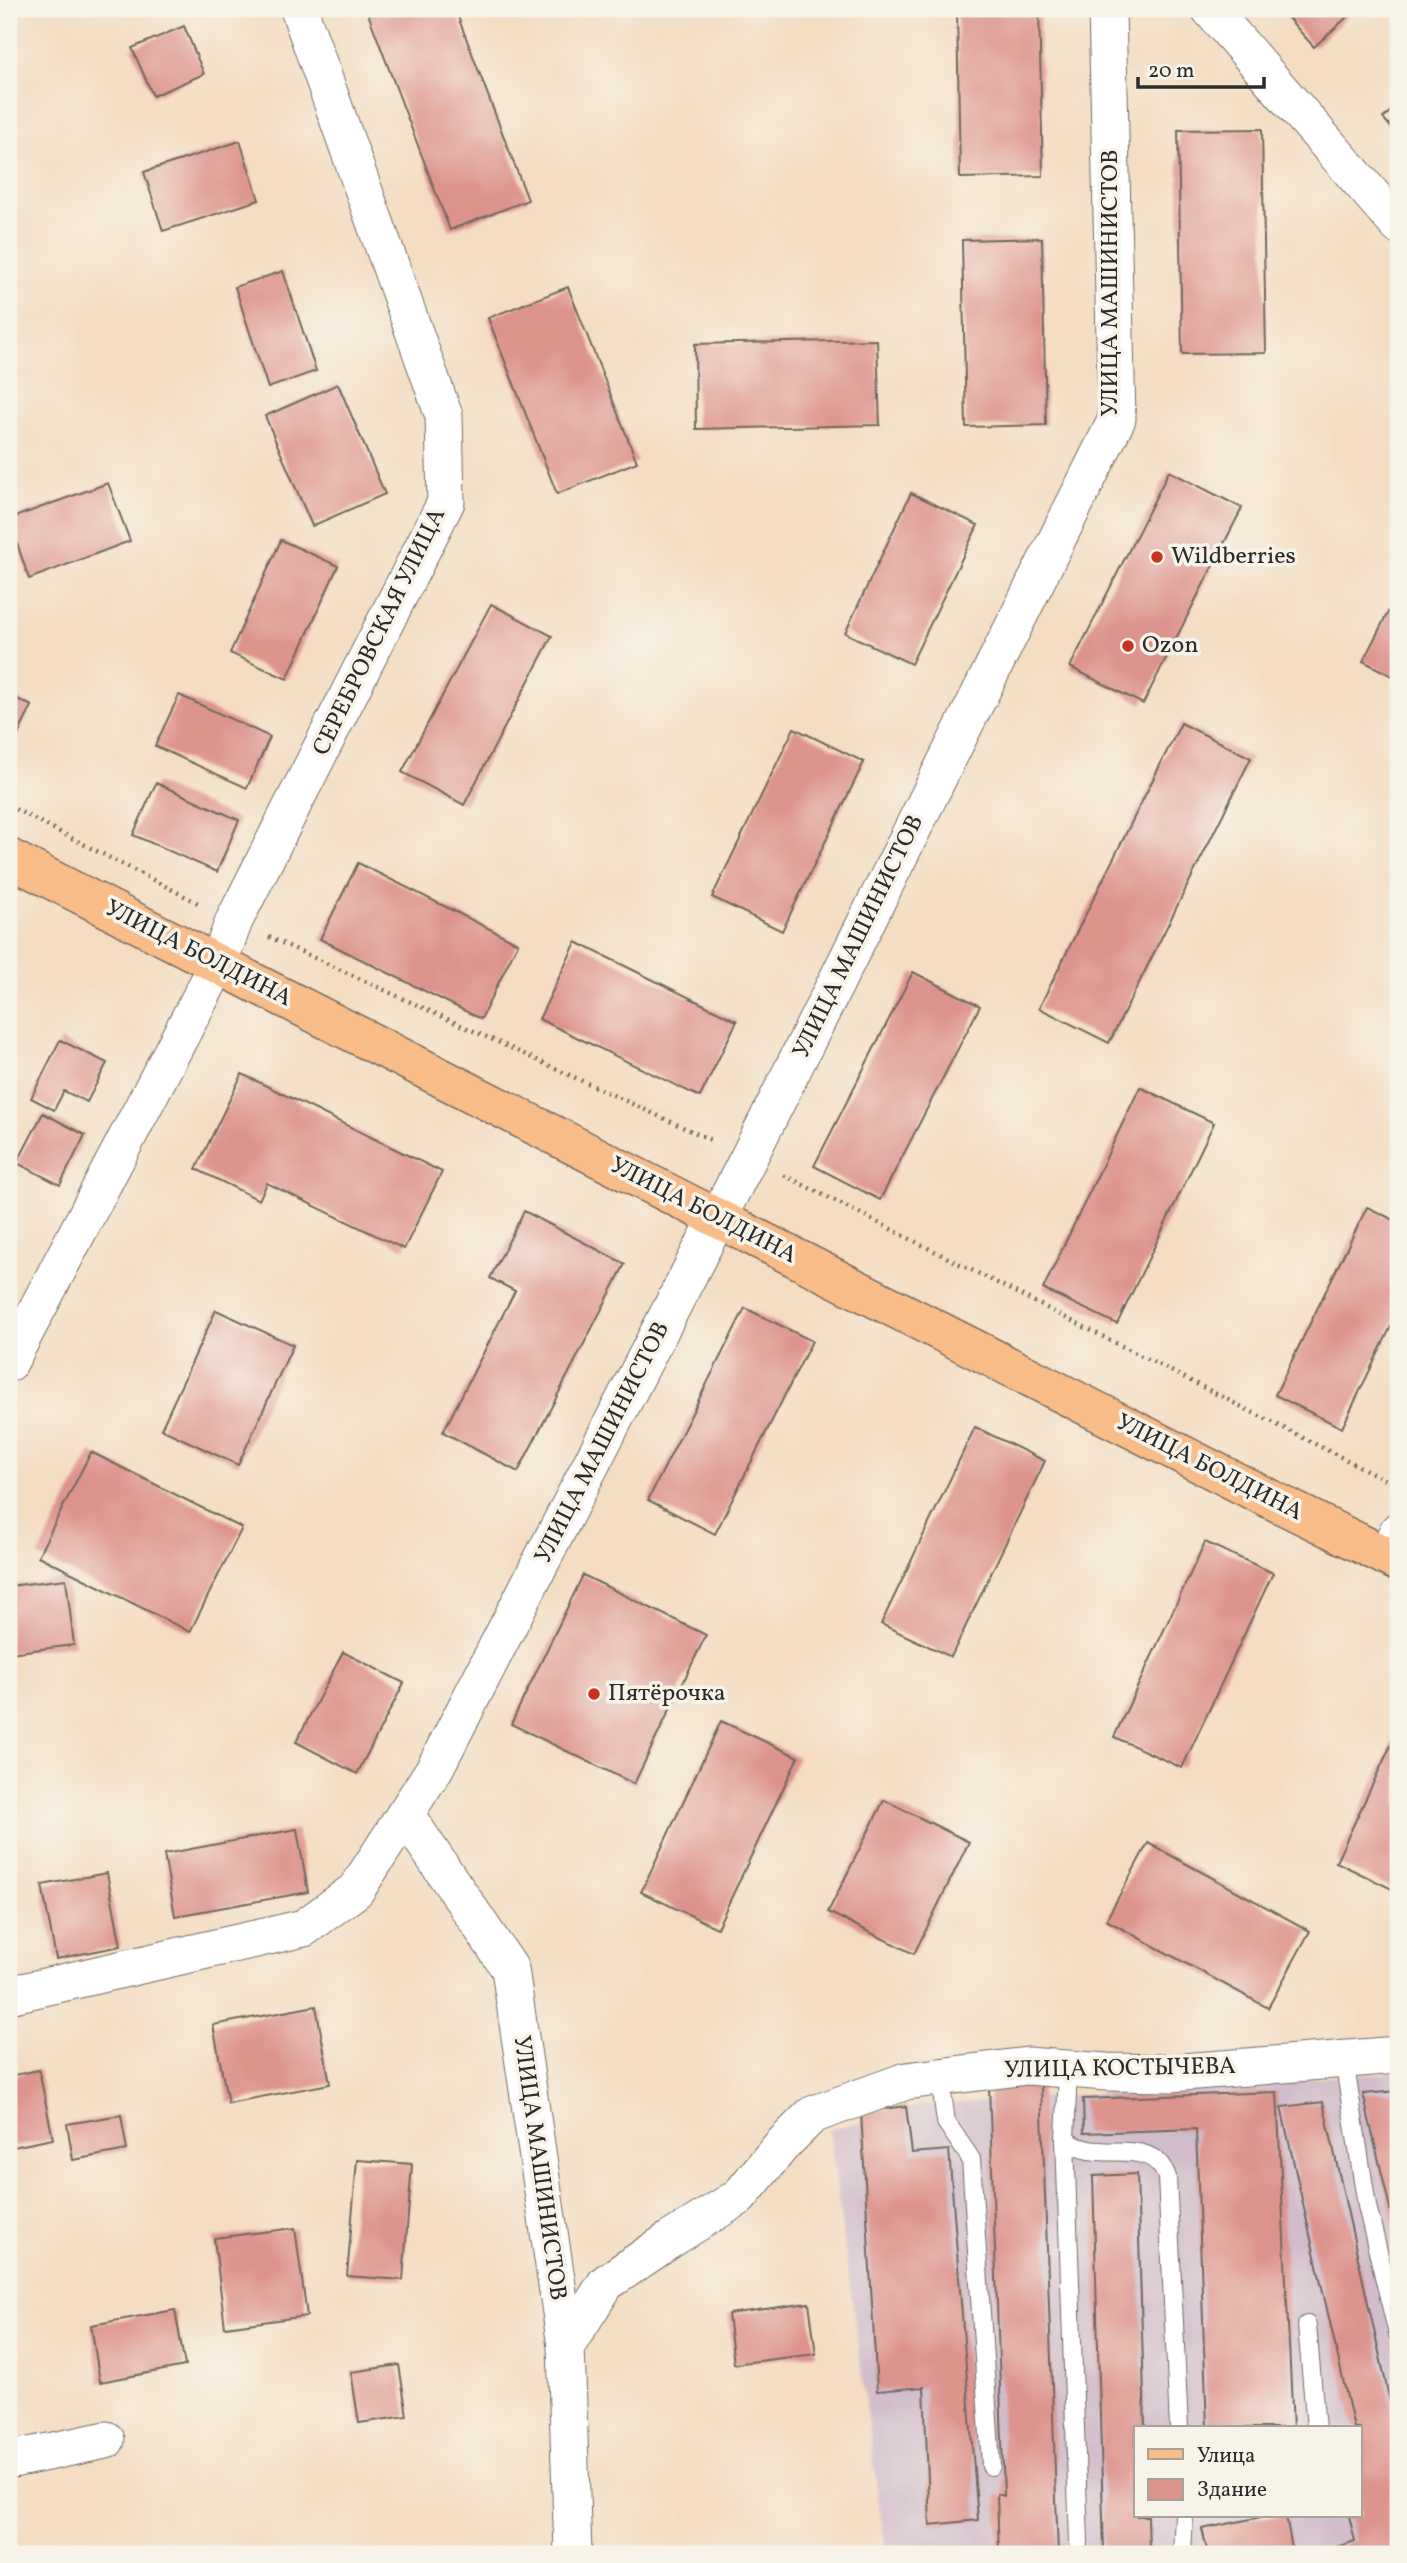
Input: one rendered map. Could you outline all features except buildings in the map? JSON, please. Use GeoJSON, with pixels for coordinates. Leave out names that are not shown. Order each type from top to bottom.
{"type":"FeatureCollection","features":[{"type":"Feature","properties":{"kind":"main road","name":"УЛИЦА БОЛДИНА"},"geometry":{"type":"LineString","coordinates":[[9,858],[718,1219],[1394,1550]]}},
{"type":"Feature","properties":{"kind":"street","name":"СЕРЕБРОВСКАЯ УЛИЦА"},"geometry":{"type":"LineString","coordinates":[[9,1363],[218,964],[234,921],[446,502],[444,416],[299,9]]}},
{"type":"Feature","properties":{"kind":"street","name":"УЛИЦА МАШИНИСТОВ"},"geometry":{"type":"LineString","coordinates":[[9,1995],[304,1928],[356,1890],[435,1768],[718,1219],[1116,419],[1107,9]]}},
{"type":"Feature","properties":{"kind":"street"},"geometry":{"type":"LineString","coordinates":[[1210,9],[1398,225]]}},
{"type":"Feature","properties":{"kind":"street","name":"УЛИЦА МАШИНИСТОВ"},"geometry":{"type":"LineString","coordinates":[[405,1814],[510,1969],[566,2346],[573,2554]]}},
{"type":"Feature","properties":{"kind":"street","name":"УЛИЦА КОСТЫЧЕВА"},"geometry":{"type":"LineString","coordinates":[[566,2346],[606,2283],[671,2238],[739,2197],[781,2146],[812,2115],[906,2081],[1027,2066],[1171,2073],[1398,2055]]}},
{"type":"Feature","properties":{"kind":"street"},"geometry":{"type":"LineString","coordinates":[[9,2460],[106,2440]]}},
{"type":"Feature","properties":{"kind":"lane"},"geometry":{"type":"LineString","coordinates":[[1344,2060],[1367,2206],[1398,2334]]}},
{"type":"Feature","properties":{"kind":"lane"},"geometry":{"type":"LineString","coordinates":[[1068,2070],[1065,2139],[1079,2542]]}},
{"type":"Feature","properties":{"kind":"lane"},"geometry":{"type":"LineString","coordinates":[[940,2077],[946,2122],[971,2159],[991,2466]]}},
{"type":"Feature","properties":{"kind":"lane"},"geometry":{"type":"LineString","coordinates":[[1065,2139],[1088,2150],[1144,2153],[1155,2157],[1163,2166],[1167,2177],[1179,2426]]}},
{"type":"Feature","properties":{"kind":"lane"},"geometry":{"type":"LineString","coordinates":[[1307,2325],[1316,2426]]}},
{"type":"Feature","properties":{"kind":"lane"},"geometry":{"type":"LineString","coordinates":[[1182,2554],[1184,2518]]}},
{"type":"Feature","properties":{"kind":"path"},"geometry":{"type":"LineString","coordinates":[[9,806],[234,921],[749,1157],[1398,1486]]}},
{"type":"Feature","properties":{"kind":"shaded area"},"geometry":{"type":"Polygon","coordinates":[[[1398,2072],[1398,2554],[886,2554],[829,2130],[918,2106],[1398,2072]]]}},
{"type":"Feature","properties":{"kind":"place","name":"Wildberries"},"geometry":{"type":"Point","coordinates":[1157,557]}},
{"type":"Feature","properties":{"kind":"place","name":"Ozon"},"geometry":{"type":"Point","coordinates":[1128,646]}},
{"type":"Feature","properties":{"kind":"place","name":"Пятёрочка"},"geometry":{"type":"Point","coordinates":[594,1694]}}]}
